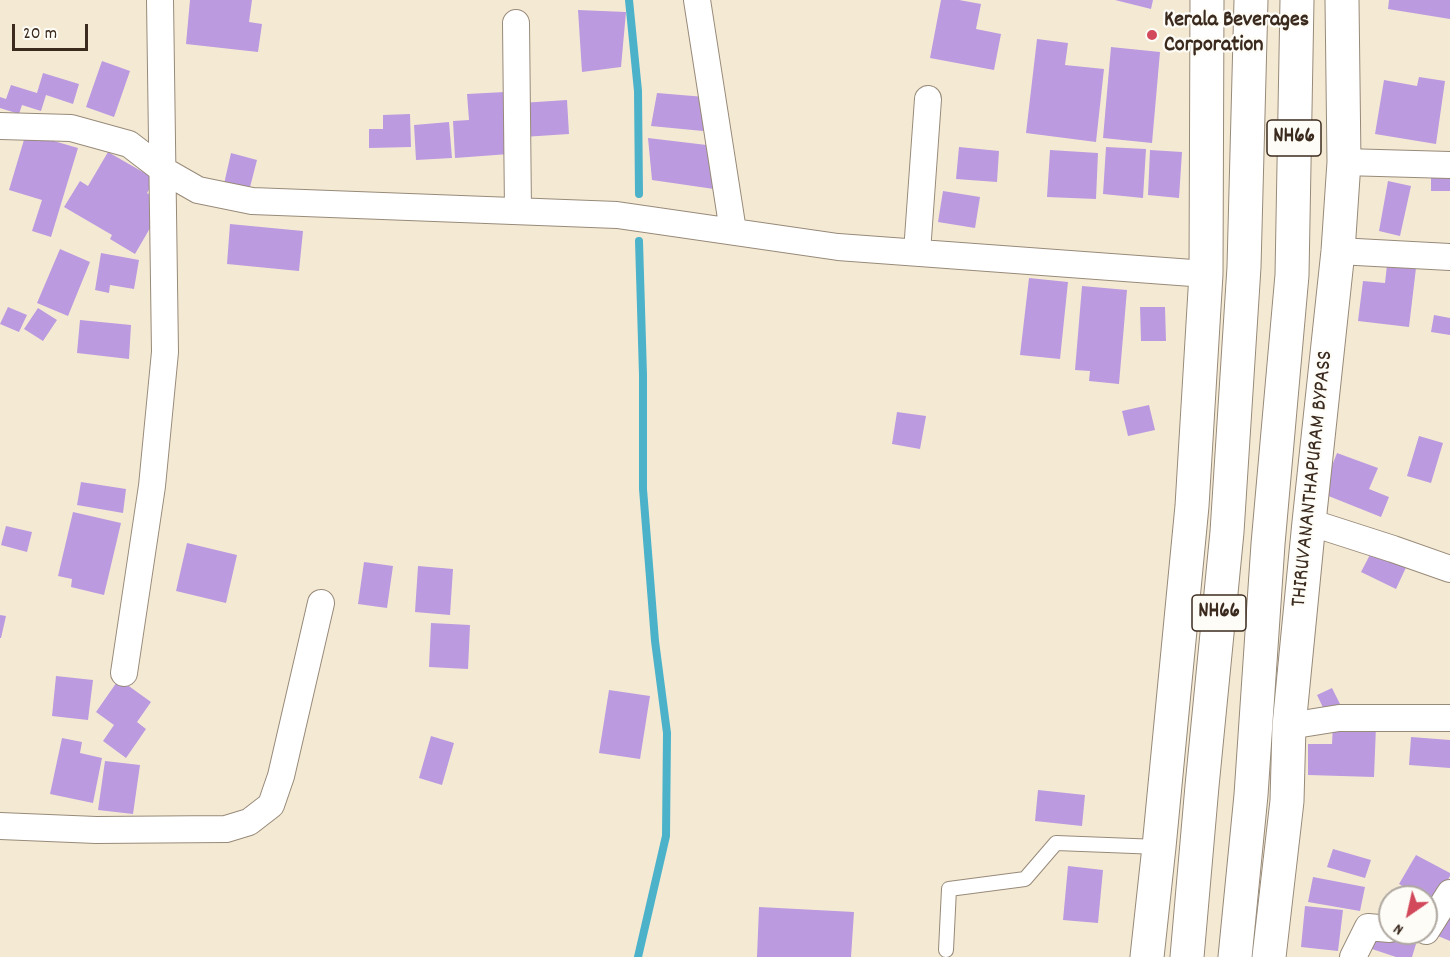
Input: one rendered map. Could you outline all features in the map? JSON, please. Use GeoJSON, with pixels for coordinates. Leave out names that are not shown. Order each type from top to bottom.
{"type":"FeatureCollection","features":[{"type":"Feature","properties":{"kind":"main road"},"geometry":{"type":"LineString","coordinates":[[1147,957],[1192,506],[1206,274],[1207,0]]}},
{"type":"Feature","properties":{"kind":"main road","name":"NH66"},"geometry":{"type":"LineString","coordinates":[[1187,957],[1227,532],[1245,267],[1251,0]]}},
{"type":"Feature","properties":{"kind":"main road","name":"THIRUVANANTHAPURAM BYPASS"},"geometry":{"type":"LineString","coordinates":[[1235,957],[1251,795],[1269,532],[1292,275],[1297,0]]}},
{"type":"Feature","properties":{"kind":"main road","name":"THIRUVANANTHAPURAM BYPASS"},"geometry":{"type":"LineString","coordinates":[[1269,957],[1287,801],[1289,726],[1338,251],[1344,162],[1341,0]]}},
{"type":"Feature","properties":{"kind":"street"},"geometry":{"type":"LineString","coordinates":[[124,674],[152,486],[165,352],[160,0]]}},
{"type":"Feature","properties":{"kind":"street"},"geometry":{"type":"LineString","coordinates":[[697,0],[733,231]]}},
{"type":"Feature","properties":{"kind":"street"},"geometry":{"type":"LineString","coordinates":[[516,23],[518,211]]}},
{"type":"Feature","properties":{"kind":"street"},"geometry":{"type":"LineString","coordinates":[[917,252],[928,99]]}},
{"type":"Feature","properties":{"kind":"street"},"geometry":{"type":"LineString","coordinates":[[0,126],[71,128],[129,144],[163,170],[198,190],[252,201],[617,215],[838,247],[1206,274]]}},
{"type":"Feature","properties":{"kind":"street"},"geometry":{"type":"LineString","coordinates":[[1344,162],[1450,165]]}},
{"type":"Feature","properties":{"kind":"street"},"geometry":{"type":"LineString","coordinates":[[1338,251],[1450,257]]}},
{"type":"Feature","properties":{"kind":"street"},"geometry":{"type":"LineString","coordinates":[[1309,522],[1450,569]]}},
{"type":"Feature","properties":{"kind":"street"},"geometry":{"type":"LineString","coordinates":[[0,826],[96,830],[226,829],[249,822],[271,805],[281,776],[321,603]]}},
{"type":"Feature","properties":{"kind":"street"},"geometry":{"type":"LineString","coordinates":[[1289,726],[1339,718],[1450,718]]}},
{"type":"Feature","properties":{"kind":"street"},"geometry":{"type":"LineString","coordinates":[[1438,912],[1450,893]]}},
{"type":"Feature","properties":{"kind":"street"},"geometry":{"type":"LineString","coordinates":[[1353,957],[1368,927],[1378,928]]}},
{"type":"Feature","properties":{"kind":"lane"},"geometry":{"type":"LineString","coordinates":[[946,950],[949,889],[1025,879],[1056,843],[1159,847]]}},
{"type":"Feature","properties":{"kind":"building"},"geometry":{"type":"Polygon","coordinates":[[[190,0],[252,0],[249,22],[262,24],[258,52],[186,44],[190,0]]]}},
{"type":"Feature","properties":{"kind":"building"},"geometry":{"type":"Polygon","coordinates":[[[941,0],[981,4],[976,29],[1001,34],[994,70],[930,58],[941,0]]]}},
{"type":"Feature","properties":{"kind":"building"},"geometry":{"type":"Polygon","coordinates":[[[1115,0],[1153,0],[1151,9],[1115,0]]]}},
{"type":"Feature","properties":{"kind":"building"},"geometry":{"type":"Polygon","coordinates":[[[1389,0],[1450,0],[1450,19],[1388,9],[1389,0]]]}},
{"type":"Feature","properties":{"kind":"building"},"geometry":{"type":"Polygon","coordinates":[[[578,10],[626,12],[621,67],[582,72],[578,10]]]}},
{"type":"Feature","properties":{"kind":"building"},"geometry":{"type":"Polygon","coordinates":[[[1037,39],[1068,43],[1065,65],[1104,69],[1096,142],[1026,133],[1037,39]]]}},
{"type":"Feature","properties":{"kind":"building"},"geometry":{"type":"Polygon","coordinates":[[[1111,47],[1160,52],[1152,143],[1103,138],[1111,47]]]}},
{"type":"Feature","properties":{"kind":"building"},"geometry":{"type":"Polygon","coordinates":[[[102,61],[130,71],[114,117],[86,107],[102,61]]]}},
{"type":"Feature","properties":{"kind":"building"},"geometry":{"type":"Polygon","coordinates":[[[43,73],[79,84],[73,104],[46,95],[41,111],[22,105],[19,114],[0,108],[0,97],[6,99],[11,85],[37,93],[43,73]]]}},
{"type":"Feature","properties":{"kind":"building"},"geometry":{"type":"Polygon","coordinates":[[[1419,77],[1445,81],[1436,144],[1375,134],[1384,80],[1417,86],[1419,77]]]}},
{"type":"Feature","properties":{"kind":"building"},"geometry":{"type":"Polygon","coordinates":[[[505,92],[509,154],[455,158],[453,121],[469,120],[467,94],[505,92]]]}},
{"type":"Feature","properties":{"kind":"building"},"geometry":{"type":"Polygon","coordinates":[[[657,93],[705,97],[703,131],[651,126],[657,93]]]}},
{"type":"Feature","properties":{"kind":"building"},"geometry":{"type":"Polygon","coordinates":[[[567,100],[569,134],[523,137],[521,103],[567,100]]]}},
{"type":"Feature","properties":{"kind":"building"},"geometry":{"type":"Polygon","coordinates":[[[410,114],[411,147],[369,148],[369,129],[383,129],[383,115],[410,114]]]}},
{"type":"Feature","properties":{"kind":"building"},"geometry":{"type":"Polygon","coordinates":[[[449,122],[452,158],[416,160],[414,125],[449,122]]]}},
{"type":"Feature","properties":{"kind":"building"},"geometry":{"type":"Polygon","coordinates":[[[26,133],[78,148],[51,237],[32,231],[42,200],[9,190],[26,133]]]}},
{"type":"Feature","properties":{"kind":"building"},"geometry":{"type":"Polygon","coordinates":[[[648,138],[715,146],[714,189],[652,180],[648,138]]]}},
{"type":"Feature","properties":{"kind":"building"},"geometry":{"type":"Polygon","coordinates":[[[959,147],[999,151],[997,182],[956,179],[959,147]]]}},
{"type":"Feature","properties":{"kind":"building"},"geometry":{"type":"Polygon","coordinates":[[[1106,147],[1146,149],[1143,198],[1103,194],[1106,147]]]}},
{"type":"Feature","properties":{"kind":"building"},"geometry":{"type":"Polygon","coordinates":[[[1050,150],[1098,153],[1096,199],[1047,197],[1050,150]]]}},
{"type":"Feature","properties":{"kind":"building"},"geometry":{"type":"Polygon","coordinates":[[[1150,150],[1182,152],[1179,198],[1148,195],[1150,150]]]}},
{"type":"Feature","properties":{"kind":"building"},"geometry":{"type":"Polygon","coordinates":[[[108,152],[155,179],[147,193],[164,204],[135,254],[110,239],[112,235],[64,207],[80,181],[88,186],[108,152]]]}},
{"type":"Feature","properties":{"kind":"building"},"geometry":{"type":"Polygon","coordinates":[[[231,153],[257,160],[249,191],[224,184],[231,153]]]}},
{"type":"Feature","properties":{"kind":"building"},"geometry":{"type":"Polygon","coordinates":[[[1431,173],[1450,174],[1450,191],[1431,191],[1431,173]]]}},
{"type":"Feature","properties":{"kind":"building"},"geometry":{"type":"Polygon","coordinates":[[[1388,181],[1411,186],[1400,236],[1379,231],[1388,181]]]}},
{"type":"Feature","properties":{"kind":"building"},"geometry":{"type":"Polygon","coordinates":[[[943,191],[980,197],[975,228],[938,222],[943,191]]]}},
{"type":"Feature","properties":{"kind":"building"},"geometry":{"type":"Polygon","coordinates":[[[230,224],[303,231],[299,271],[227,264],[230,224]]]}},
{"type":"Feature","properties":{"kind":"building"},"geometry":{"type":"Polygon","coordinates":[[[60,249],[90,262],[68,316],[37,303],[60,249]]]}},
{"type":"Feature","properties":{"kind":"building"},"geometry":{"type":"Polygon","coordinates":[[[101,253],[139,260],[134,289],[110,285],[109,293],[95,290],[101,253]]]}},
{"type":"Feature","properties":{"kind":"building"},"geometry":{"type":"Polygon","coordinates":[[[1387,265],[1416,268],[1409,327],[1358,321],[1363,281],[1385,283],[1387,265]]]}},
{"type":"Feature","properties":{"kind":"building"},"geometry":{"type":"Polygon","coordinates":[[[1029,278],[1068,282],[1060,359],[1020,355],[1029,278]]]}},
{"type":"Feature","properties":{"kind":"building"},"geometry":{"type":"Polygon","coordinates":[[[1082,286],[1127,290],[1119,384],[1089,381],[1090,371],[1075,370],[1082,286]]]}},
{"type":"Feature","properties":{"kind":"building"},"geometry":{"type":"Polygon","coordinates":[[[8,307],[27,315],[19,332],[0,324],[8,307]]]}},
{"type":"Feature","properties":{"kind":"building"},"geometry":{"type":"Polygon","coordinates":[[[1140,307],[1165,307],[1166,341],[1141,341],[1140,307]]]}},
{"type":"Feature","properties":{"kind":"building"},"geometry":{"type":"Polygon","coordinates":[[[38,308],[57,320],[43,341],[24,329],[38,308]]]}},
{"type":"Feature","properties":{"kind":"building"},"geometry":{"type":"Polygon","coordinates":[[[1434,315],[1450,318],[1450,335],[1431,332],[1434,315]]]}},
{"type":"Feature","properties":{"kind":"building"},"geometry":{"type":"Polygon","coordinates":[[[80,320],[131,325],[129,359],[77,353],[80,320]]]}},
{"type":"Feature","properties":{"kind":"building"},"geometry":{"type":"Polygon","coordinates":[[[1149,405],[1155,430],[1128,436],[1122,411],[1149,405]]]}},
{"type":"Feature","properties":{"kind":"building"},"geometry":{"type":"Polygon","coordinates":[[[897,412],[926,416],[920,449],[892,444],[897,412]]]}},
{"type":"Feature","properties":{"kind":"building"},"geometry":{"type":"Polygon","coordinates":[[[1419,436],[1443,443],[1431,483],[1407,476],[1419,436]]]}},
{"type":"Feature","properties":{"kind":"building"},"geometry":{"type":"Polygon","coordinates":[[[1337,453],[1378,468],[1369,489],[1389,497],[1381,517],[1321,493],[1337,453]]]}},
{"type":"Feature","properties":{"kind":"building"},"geometry":{"type":"Polygon","coordinates":[[[81,482],[126,489],[123,513],[77,505],[81,482]]]}},
{"type":"Feature","properties":{"kind":"building"},"geometry":{"type":"Polygon","coordinates":[[[73,512],[121,523],[104,595],[71,587],[72,579],[58,576],[73,512]]]}},
{"type":"Feature","properties":{"kind":"building"},"geometry":{"type":"Polygon","coordinates":[[[6,526],[32,532],[27,552],[1,545],[6,526]]]}},
{"type":"Feature","properties":{"kind":"building"},"geometry":{"type":"Polygon","coordinates":[[[187,543],[237,555],[226,603],[176,591],[187,543]]]}},
{"type":"Feature","properties":{"kind":"building"},"geometry":{"type":"Polygon","coordinates":[[[1375,545],[1409,561],[1396,589],[1361,572],[1375,545]]]}},
{"type":"Feature","properties":{"kind":"building"},"geometry":{"type":"Polygon","coordinates":[[[364,562],[393,566],[387,608],[358,604],[364,562]]]}},
{"type":"Feature","properties":{"kind":"building"},"geometry":{"type":"Polygon","coordinates":[[[418,566],[453,569],[450,615],[415,612],[418,566]]]}},
{"type":"Feature","properties":{"kind":"building"},"geometry":{"type":"Polygon","coordinates":[[[0,615],[6,616],[1,638],[0,638],[0,615]]]}},
{"type":"Feature","properties":{"kind":"building"},"geometry":{"type":"Polygon","coordinates":[[[431,623],[470,625],[468,669],[429,667],[431,623]]]}},
{"type":"Feature","properties":{"kind":"building"},"geometry":{"type":"Polygon","coordinates":[[[56,676],[93,680],[88,720],[52,716],[56,676]]]}},
{"type":"Feature","properties":{"kind":"building"},"geometry":{"type":"Polygon","coordinates":[[[119,679],[151,702],[137,722],[146,729],[126,758],[103,741],[114,725],[96,712],[119,679]]]}},
{"type":"Feature","properties":{"kind":"building"},"geometry":{"type":"Polygon","coordinates":[[[1332,688],[1343,710],[1328,718],[1317,695],[1332,688]]]}},
{"type":"Feature","properties":{"kind":"building"},"geometry":{"type":"Polygon","coordinates":[[[609,690],[650,696],[640,759],[599,753],[609,690]]]}},
{"type":"Feature","properties":{"kind":"building"},"geometry":{"type":"Polygon","coordinates":[[[1333,724],[1376,726],[1374,777],[1308,775],[1308,744],[1332,744],[1333,724]]]}},
{"type":"Feature","properties":{"kind":"building"},"geometry":{"type":"Polygon","coordinates":[[[431,736],[454,743],[442,785],[419,778],[431,736]]]}},
{"type":"Feature","properties":{"kind":"building"},"geometry":{"type":"Polygon","coordinates":[[[1411,737],[1450,740],[1450,768],[1409,765],[1411,737]]]}},
{"type":"Feature","properties":{"kind":"building"},"geometry":{"type":"Polygon","coordinates":[[[62,738],[82,742],[80,753],[102,758],[93,803],[50,794],[62,738]]]}},
{"type":"Feature","properties":{"kind":"building"},"geometry":{"type":"Polygon","coordinates":[[[105,761],[140,765],[133,814],[98,810],[105,761]]]}},
{"type":"Feature","properties":{"kind":"building"},"geometry":{"type":"Polygon","coordinates":[[[1038,790],[1085,795],[1082,826],[1035,821],[1038,790]]]}},
{"type":"Feature","properties":{"kind":"building"},"geometry":{"type":"Polygon","coordinates":[[[1333,849],[1371,860],[1365,878],[1327,867],[1333,849]]]}},
{"type":"Feature","properties":{"kind":"building"},"geometry":{"type":"Polygon","coordinates":[[[1416,855],[1450,873],[1438,898],[1438,885],[1399,884],[1416,855]]]}},
{"type":"Feature","properties":{"kind":"building"},"geometry":{"type":"Polygon","coordinates":[[[1068,866],[1103,870],[1098,923],[1063,920],[1068,866]]]}},
{"type":"Feature","properties":{"kind":"building"},"geometry":{"type":"Polygon","coordinates":[[[1313,877],[1365,887],[1360,911],[1308,902],[1313,877]]]}},
{"type":"Feature","properties":{"kind":"building"},"geometry":{"type":"Polygon","coordinates":[[[1305,906],[1343,910],[1338,951],[1301,947],[1305,906]]]}},
{"type":"Feature","properties":{"kind":"building"},"geometry":{"type":"Polygon","coordinates":[[[759,907],[854,912],[851,957],[757,957],[759,907]]]}},
{"type":"Feature","properties":{"kind":"building"},"geometry":{"type":"Polygon","coordinates":[[[1450,912],[1450,941],[1438,936],[1450,912]]]}},
{"type":"Feature","properties":{"kind":"building"},"geometry":{"type":"Polygon","coordinates":[[[1377,931],[1378,945],[1416,945],[1412,957],[1396,957],[1372,949],[1377,931]]]}},
{"type":"Feature","properties":{"kind":"waterway"},"geometry":{"type":"LineString","coordinates":[[629,0],[638,91],[639,194]]}},
{"type":"Feature","properties":{"kind":"waterway"},"geometry":{"type":"LineString","coordinates":[[638,957],[666,836],[667,733],[655,641],[643,489],[643,375],[639,241]]}},
{"type":"Feature","properties":{"kind":"place","name":"Kerala Beverages Corporation"},"geometry":{"type":"Point","coordinates":[1152,35]}}]}
